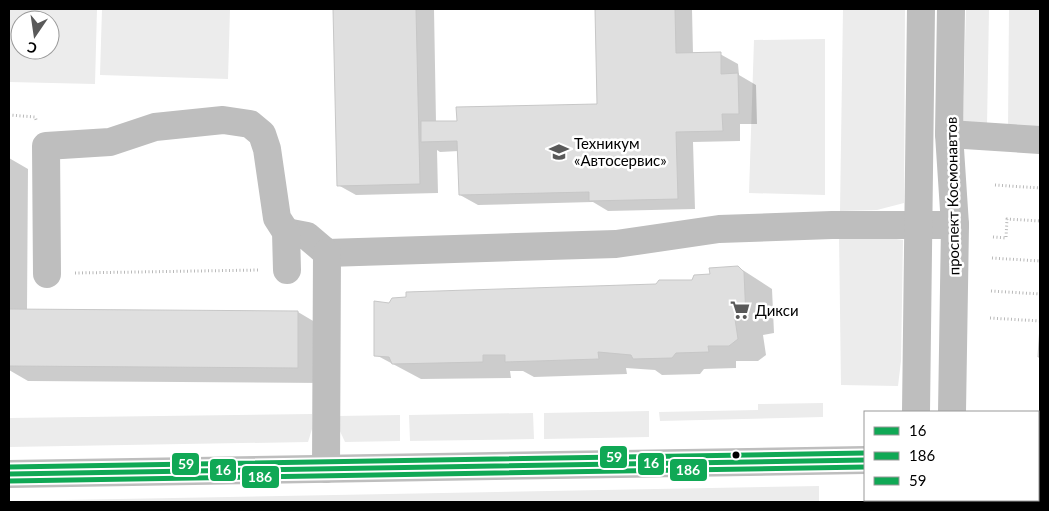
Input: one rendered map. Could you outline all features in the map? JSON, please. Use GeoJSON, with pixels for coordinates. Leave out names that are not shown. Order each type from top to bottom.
{"type":"FeatureCollection","features":[{"type":"Feature","properties":{"kind":"street","name":"проспект Космонавтов"},"geometry":{"type":"LineString","coordinates":[[916,411],[922,9]]}},
{"type":"Feature","properties":{"kind":"street","name":"проспект Космонавтов"},"geometry":{"type":"LineString","coordinates":[[951,9],[949,134],[955,225],[952,411]]}},
{"type":"Feature","properties":{"kind":"street"},"geometry":{"type":"LineString","coordinates":[[47,274],[46,146],[110,142],[155,127],[223,120],[250,124],[262,134],[267,149],[276,218],[286,232],[287,270]]}},
{"type":"Feature","properties":{"kind":"street"},"geometry":{"type":"LineString","coordinates":[[949,134],[1040,140]]}},
{"type":"Feature","properties":{"kind":"street"},"geometry":{"type":"LineString","coordinates":[[286,232],[307,236],[327,253],[616,244],[719,229],[919,224],[955,225]]}},
{"type":"Feature","properties":{"kind":"street"},"geometry":{"type":"LineString","coordinates":[[326,469],[327,253]]}},
{"type":"Feature","properties":{"kind":"street"},"geometry":{"type":"LineString","coordinates":[[9,474],[864,460]]}},
{"type":"Feature","properties":{"kind":"path"},"geometry":{"type":"LineString","coordinates":[[995,185],[1040,188]]}},
{"type":"Feature","properties":{"kind":"path"},"geometry":{"type":"LineString","coordinates":[[993,237],[1006,238],[1007,219],[1040,221]]}},
{"type":"Feature","properties":{"kind":"path"},"geometry":{"type":"LineString","coordinates":[[992,258],[1040,261]]}},
{"type":"Feature","properties":{"kind":"path"},"geometry":{"type":"LineString","coordinates":[[47,274],[287,270]]}},
{"type":"Feature","properties":{"kind":"path"},"geometry":{"type":"LineString","coordinates":[[991,290],[1040,294]]}},
{"type":"Feature","properties":{"kind":"path"},"geometry":{"type":"LineString","coordinates":[[990,318],[1040,321]]}},
{"type":"Feature","properties":{"kind":"shaded area"},"geometry":{"type":"Polygon","coordinates":[[[9,9],[97,9],[95,84],[9,82],[9,9]]]}},
{"type":"Feature","properties":{"kind":"shaded area"},"geometry":{"type":"Polygon","coordinates":[[[102,9],[230,9],[228,79],[100,75],[102,9]]]}},
{"type":"Feature","properties":{"kind":"shaded area"},"geometry":{"type":"Polygon","coordinates":[[[843,9],[905,9],[904,203],[877,210],[840,211],[843,9]]]}},
{"type":"Feature","properties":{"kind":"shaded area"},"geometry":{"type":"Polygon","coordinates":[[[966,9],[989,9],[987,126],[963,121],[966,9]]]}},
{"type":"Feature","properties":{"kind":"shaded area"},"geometry":{"type":"Polygon","coordinates":[[[1009,9],[1040,9],[1040,132],[1008,129],[1009,9]]]}},
{"type":"Feature","properties":{"kind":"shaded area"},"geometry":{"type":"Polygon","coordinates":[[[825,39],[825,195],[749,193],[754,40],[825,39]]]}},
{"type":"Feature","properties":{"kind":"shaded area"},"geometry":{"type":"Polygon","coordinates":[[[839,236],[877,236],[903,240],[901,361],[898,386],[841,385],[839,236]]]}},
{"type":"Feature","properties":{"kind":"shaded area"},"geometry":{"type":"Polygon","coordinates":[[[823,403],[823,417],[660,421],[659,412],[758,410],[758,404],[823,403]]]}},
{"type":"Feature","properties":{"kind":"shaded area"},"geometry":{"type":"Polygon","coordinates":[[[649,411],[649,437],[544,439],[544,413],[649,411]]]}},
{"type":"Feature","properties":{"kind":"shaded area"},"geometry":{"type":"Polygon","coordinates":[[[533,413],[534,439],[410,441],[409,415],[533,413]]]}},
{"type":"Feature","properties":{"kind":"shaded area"},"geometry":{"type":"Polygon","coordinates":[[[312,414],[312,429],[308,442],[9,447],[9,418],[312,414]]]}},
{"type":"Feature","properties":{"kind":"shaded area"},"geometry":{"type":"Polygon","coordinates":[[[400,415],[400,441],[345,442],[339,429],[338,416],[400,415]]]}},
{"type":"Feature","properties":{"kind":"shaded area"},"geometry":{"type":"Polygon","coordinates":[[[819,486],[819,502],[9,502],[9,501],[819,486]]]}},
{"type":"Feature","properties":{"kind":"building"},"geometry":{"type":"Polygon","coordinates":[[[333,9],[416,9],[420,184],[337,186],[333,9]]]}},
{"type":"Feature","properties":{"kind":"building"},"geometry":{"type":"Polygon","coordinates":[[[595,9],[675,9],[676,53],[721,52],[721,74],[738,73],[739,114],[722,114],[723,131],[676,132],[678,199],[589,201],[589,192],[459,195],[457,141],[421,142],[421,121],[457,121],[456,107],[597,104],[595,9]]]}},
{"type":"Feature","properties":{"kind":"building"},"geometry":{"type":"Polygon","coordinates":[[[738,266],[744,272],[746,318],[735,319],[738,339],[729,346],[708,346],[709,352],[676,353],[672,358],[633,359],[631,355],[598,352],[599,359],[505,362],[505,355],[483,355],[483,362],[392,364],[389,357],[374,356],[374,301],[389,303],[392,298],[406,297],[406,292],[656,284],[659,280],[692,280],[694,275],[710,274],[709,268],[738,266]]]}},
{"type":"Feature","properties":{"kind":"building"},"geometry":{"type":"Polygon","coordinates":[[[9,309],[298,311],[298,368],[9,366],[9,309]]]}},
{"type":"Feature","properties":{"kind":"building"},"geometry":{"type":"Polygon","coordinates":[[[1040,326],[1040,357],[1038,357],[1040,326]]]}},
{"type":"Feature","properties":{"kind":"transit line","name":"59"},"geometry":{"type":"LineString","coordinates":[[9,467],[864,453]]}},
{"type":"Feature","properties":{"kind":"transit line","name":"16"},"geometry":{"type":"LineString","coordinates":[[9,474],[864,460]]}},
{"type":"Feature","properties":{"kind":"transit line","name":"186"},"geometry":{"type":"LineString","coordinates":[[9,481],[864,467]]}},
{"type":"Feature","properties":{"kind":"place","name":"Техникум «Автосервис»"},"geometry":{"type":"Point","coordinates":[559,152]}},
{"type":"Feature","properties":{"kind":"place","name":"Дикси"},"geometry":{"type":"Point","coordinates":[740,310]}}]}
